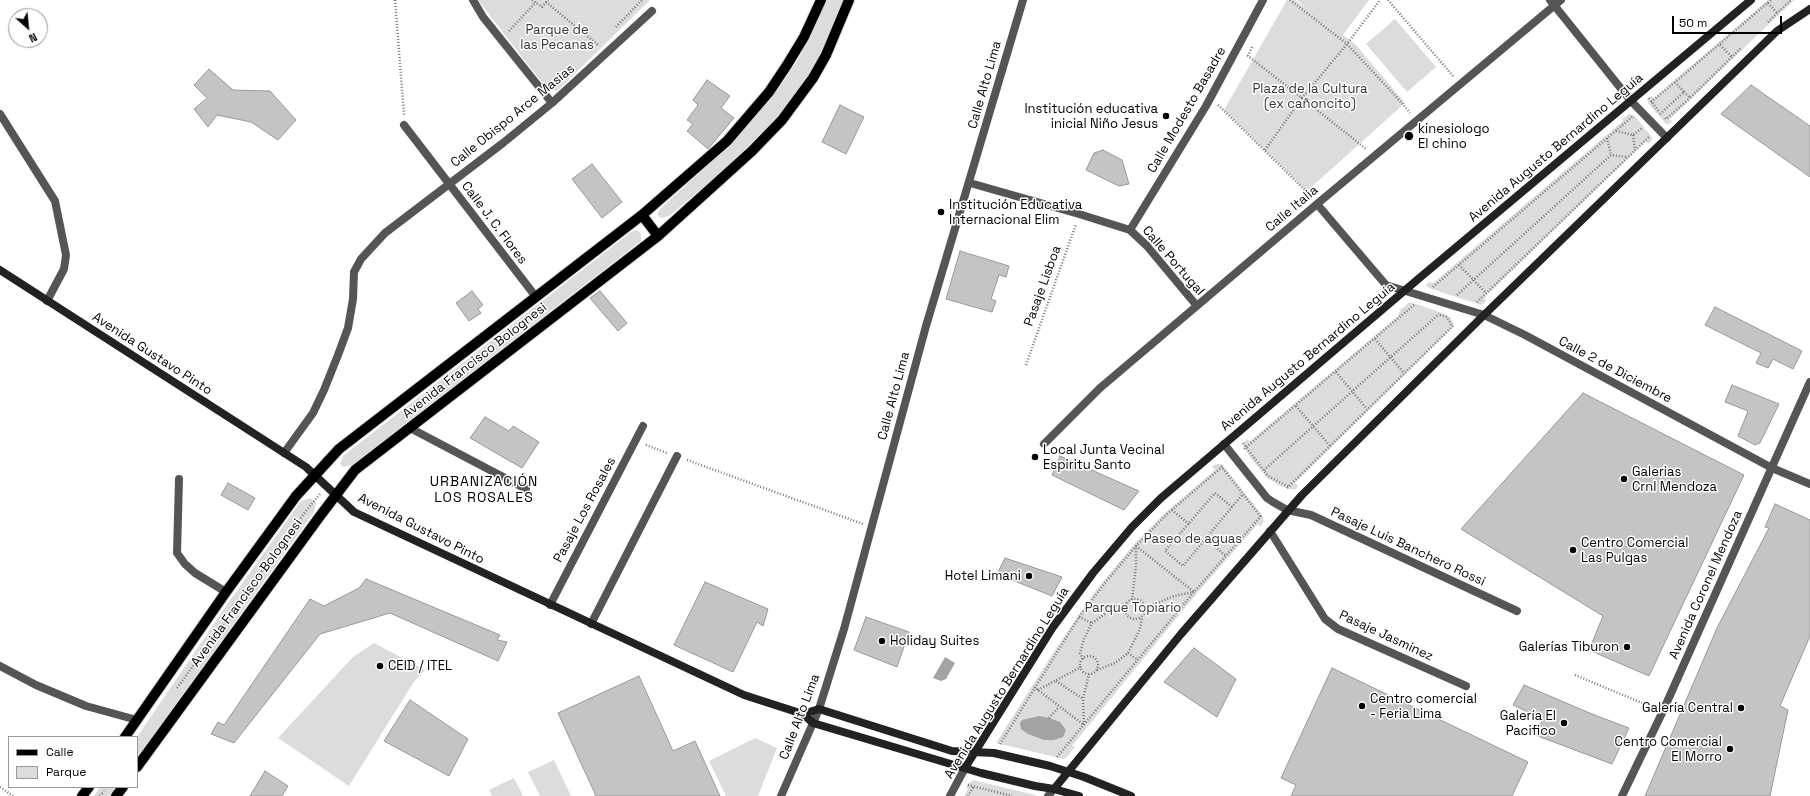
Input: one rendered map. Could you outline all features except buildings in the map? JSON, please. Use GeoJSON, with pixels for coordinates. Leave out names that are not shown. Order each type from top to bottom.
{"type":"FeatureCollection","features":[{"type":"Feature","properties":{"kind":"main road","name":"Avenida Francisco Bolognesi"},"geometry":{"type":"LineString","coordinates":[[126,736],[226,592],[296,496],[339,449],[642,215],[727,141],[772,86],[804,38],[821,0]]}},
{"type":"Feature","properties":{"kind":"main road","name":"Avenida Francisco Bolognesi"},"geometry":{"type":"LineString","coordinates":[[138,766],[355,470],[658,236],[752,151],[782,120],[813,78],[826,55],[849,0]]}},
{"type":"Feature","properties":{"kind":"main road","name":"Avenida Augusto Bernardino Leguía"},"geometry":{"type":"LineString","coordinates":[[965,768],[1053,627],[1093,572],[1132,527],[1161,498],[1404,291],[1751,0]]}},
{"type":"Feature","properties":{"kind":"main road"},"geometry":{"type":"LineString","coordinates":[[1054,789],[1181,634],[1287,510],[1484,315],[1777,30],[1810,9]]}},
{"type":"Feature","properties":{"kind":"main road"},"geometry":{"type":"LineString","coordinates":[[642,215],[658,236]]}},
{"type":"Feature","properties":{"kind":"main road","name":"Avenida Gustavo Pinto"},"geometry":{"type":"LineString","coordinates":[[0,270],[284,453],[315,475],[354,512],[744,695],[803,714],[813,723],[965,768],[1079,796]]}},
{"type":"Feature","properties":{"kind":"main road"},"geometry":{"type":"LineString","coordinates":[[803,714],[819,709],[952,751],[994,753],[1050,766],[1131,796]]}},
{"type":"Feature","properties":{"kind":"main road"},"geometry":{"type":"LineString","coordinates":[[82,796],[88,788]]}},
{"type":"Feature","properties":{"kind":"main road"},"geometry":{"type":"LineString","coordinates":[[116,796],[122,788]]}},
{"type":"Feature","properties":{"kind":"street"},"geometry":{"type":"LineString","coordinates":[[473,0],[483,17],[552,103]]}},
{"type":"Feature","properties":{"kind":"street","name":"Calle Alto Lima"},"geometry":{"type":"LineString","coordinates":[[781,796],[819,709],[844,629],[926,326],[970,183],[1023,0]]}},
{"type":"Feature","properties":{"kind":"street","name":"Calle Modesto Basadre"},"geometry":{"type":"LineString","coordinates":[[1130,230],[1210,98],[1263,0]]}},
{"type":"Feature","properties":{"kind":"street"},"geometry":{"type":"LineString","coordinates":[[1556,2],[1631,101],[1667,138]]}},
{"type":"Feature","properties":{"kind":"street","name":"Calle Italia"},"geometry":{"type":"LineString","coordinates":[[1044,444],[1100,388],[1556,2]]}},
{"type":"Feature","properties":{"kind":"street","name":"Calle Obispo Arce Masias"},"geometry":{"type":"LineString","coordinates":[[284,453],[312,413],[324,390],[338,355],[348,328],[354,272],[361,259],[385,232],[503,143],[552,103],[652,11]]}},
{"type":"Feature","properties":{"kind":"street"},"geometry":{"type":"LineString","coordinates":[[0,114],[55,201],[66,255],[64,269],[47,301]]}},
{"type":"Feature","properties":{"kind":"street","name":"Calle J. C. Flores"},"geometry":{"type":"LineString","coordinates":[[404,125],[536,297]]}},
{"type":"Feature","properties":{"kind":"street","name":"Calle Portugal"},"geometry":{"type":"LineString","coordinates":[[970,183],[1130,230],[1147,246],[1197,306]]}},
{"type":"Feature","properties":{"kind":"street","name":"Calle 2 de Diciembre"},"geometry":{"type":"LineString","coordinates":[[1316,204],[1386,285],[1484,315],[1525,335],[1772,468],[1810,484]]}},
{"type":"Feature","properties":{"kind":"street","name":"Avenida Coronel Mendoza"},"geometry":{"type":"LineString","coordinates":[[1622,796],[1663,711],[1810,382]]}},
{"type":"Feature","properties":{"kind":"street","name":"Pasaje Los Rosales"},"geometry":{"type":"LineString","coordinates":[[550,605],[643,426]]}},
{"type":"Feature","properties":{"kind":"street"},"geometry":{"type":"LineString","coordinates":[[410,428],[526,489]]}},
{"type":"Feature","properties":{"kind":"street","name":"Pasaje Luis Banchero Rossi"},"geometry":{"type":"LineString","coordinates":[[1224,444],[1267,498],[1287,510],[1311,515],[1516,611]]}},
{"type":"Feature","properties":{"kind":"street"},"geometry":{"type":"LineString","coordinates":[[591,624],[677,456]]}},
{"type":"Feature","properties":{"kind":"street"},"geometry":{"type":"LineString","coordinates":[[179,479],[177,553],[185,564],[195,573],[226,592]]}},
{"type":"Feature","properties":{"kind":"street","name":"Pasaje Jasminez"},"geometry":{"type":"LineString","coordinates":[[1270,531],[1325,619],[1338,629],[1466,686]]}},
{"type":"Feature","properties":{"kind":"street"},"geometry":{"type":"LineString","coordinates":[[0,666],[36,685],[86,706],[137,720]]}},
{"type":"Feature","properties":{"kind":"street","name":"Avenida Augusto Bernardino Leguía"},"geometry":{"type":"LineString","coordinates":[[950,796],[965,768]]}},
{"type":"Feature","properties":{"kind":"street"},"geometry":{"type":"LineString","coordinates":[[1048,796],[1054,789]]}},
{"type":"Feature","properties":{"kind":"path"},"geometry":{"type":"LineString","coordinates":[[395,0],[404,125]]}},
{"type":"Feature","properties":{"kind":"path"},"geometry":{"type":"LineString","coordinates":[[532,0],[542,7],[547,1],[598,45]]}},
{"type":"Feature","properties":{"kind":"path"},"geometry":{"type":"LineString","coordinates":[[615,28],[641,0]]}},
{"type":"Feature","properties":{"kind":"path"},"geometry":{"type":"LineString","coordinates":[[1290,0],[1347,44],[1402,103],[1416,121]]}},
{"type":"Feature","properties":{"kind":"path"},"geometry":{"type":"LineString","coordinates":[[1265,150],[1302,98],[1347,44],[1380,0]]}},
{"type":"Feature","properties":{"kind":"path"},"geometry":{"type":"LineString","coordinates":[[1388,0],[1460,84]]}},
{"type":"Feature","properties":{"kind":"path"},"geometry":{"type":"LineString","coordinates":[[1720,45],[1732,57],[1666,120],[1651,102],[1772,0]]}},
{"type":"Feature","properties":{"kind":"path"},"geometry":{"type":"LineString","coordinates":[[503,27],[508,32],[536,2]]}},
{"type":"Feature","properties":{"kind":"path"},"geometry":{"type":"LineString","coordinates":[[1768,3],[1778,13]]}},
{"type":"Feature","properties":{"kind":"path"},"geometry":{"type":"LineString","coordinates":[[593,50],[604,40]]}},
{"type":"Feature","properties":{"kind":"path"},"geometry":{"type":"LineString","coordinates":[[1248,56],[1358,141],[1374,156]]}},
{"type":"Feature","properties":{"kind":"path"},"geometry":{"type":"LineString","coordinates":[[1675,82],[1690,98]]}},
{"type":"Feature","properties":{"kind":"path"},"geometry":{"type":"LineString","coordinates":[[1660,114],[1684,92]]}},
{"type":"Feature","properties":{"kind":"path"},"geometry":{"type":"LineString","coordinates":[[1210,98],[1307,191],[1316,204]]}},
{"type":"Feature","properties":{"kind":"path"},"geometry":{"type":"LineString","coordinates":[[1431,289],[1634,116]]}},
{"type":"Feature","properties":{"kind":"path"},"geometry":{"type":"LineString","coordinates":[[1633,135],[1642,127]]}},
{"type":"Feature","properties":{"kind":"path"},"geometry":{"type":"LineString","coordinates":[[1615,131],[1633,135]]}},
{"type":"Feature","properties":{"kind":"path"},"geometry":{"type":"LineString","coordinates":[[1633,135],[1635,150]]}},
{"type":"Feature","properties":{"kind":"path"},"geometry":{"type":"LineString","coordinates":[[1476,303],[1648,137]]}},
{"type":"Feature","properties":{"kind":"path"},"geometry":{"type":"LineString","coordinates":[[1607,138],[1611,155]]}},
{"type":"Feature","properties":{"kind":"path"},"geometry":{"type":"LineString","coordinates":[[1456,295],[1611,155],[1628,157]]}},
{"type":"Feature","properties":{"kind":"path","name":"Pasaje Lisboa"},"geometry":{"type":"LineString","coordinates":[[1026,365],[1079,214]]}},
{"type":"Feature","properties":{"kind":"path"},"geometry":{"type":"LineString","coordinates":[[1459,265],[1486,293]]}},
{"type":"Feature","properties":{"kind":"path"},"geometry":{"type":"LineString","coordinates":[[1245,448],[1414,305],[1419,308]]}},
{"type":"Feature","properties":{"kind":"path"},"geometry":{"type":"LineString","coordinates":[[1402,308],[1407,311]]}},
{"type":"Feature","properties":{"kind":"path"},"geometry":{"type":"LineString","coordinates":[[1288,487],[1453,326],[1447,317],[1432,312]]}},
{"type":"Feature","properties":{"kind":"path"},"geometry":{"type":"LineString","coordinates":[[1264,470],[1438,314]]}},
{"type":"Feature","properties":{"kind":"path"},"geometry":{"type":"LineString","coordinates":[[1375,339],[1404,373]]}},
{"type":"Feature","properties":{"kind":"path"},"geometry":{"type":"LineString","coordinates":[[1336,372],[1367,409]]}},
{"type":"Feature","properties":{"kind":"path"},"geometry":{"type":"LineString","coordinates":[[1296,406],[1330,446]]}},
{"type":"Feature","properties":{"kind":"path"},"geometry":{"type":"LineString","coordinates":[[635,441],[871,527]]}},
{"type":"Feature","properties":{"kind":"path"},"geometry":{"type":"LineString","coordinates":[[1243,443],[1245,448],[1268,476],[1295,490]]}},
{"type":"Feature","properties":{"kind":"path"},"geometry":{"type":"LineString","coordinates":[[1057,757],[1194,592],[1261,516],[1222,466],[1217,464]]}},
{"type":"Feature","properties":{"kind":"path"},"geometry":{"type":"LineString","coordinates":[[1000,744],[1034,687],[1079,617],[1136,546],[1172,510],[1222,466]]}},
{"type":"Feature","properties":{"kind":"path"},"geometry":{"type":"LineString","coordinates":[[174,693],[306,511],[326,486]]}},
{"type":"Feature","properties":{"kind":"path"},"geometry":{"type":"LineString","coordinates":[[1232,507],[1215,493],[1166,551],[1183,566],[1243,494]]}},
{"type":"Feature","properties":{"kind":"path"},"geometry":{"type":"LineString","coordinates":[[1172,510],[1189,524]]}},
{"type":"Feature","properties":{"kind":"path"},"geometry":{"type":"LineString","coordinates":[[1206,538],[1226,556]]}},
{"type":"Feature","properties":{"kind":"path"},"geometry":{"type":"LineString","coordinates":[[1136,546],[1194,592]]}},
{"type":"Feature","properties":{"kind":"path"},"geometry":{"type":"LineString","coordinates":[[1132,600],[1136,566],[1136,546]]}},
{"type":"Feature","properties":{"kind":"path"},"geometry":{"type":"LineString","coordinates":[[1145,608],[1174,596],[1194,592]]}},
{"type":"Feature","properties":{"kind":"path"},"geometry":{"type":"LineString","coordinates":[[1084,725],[1083,699],[1089,674],[1115,662],[1128,653],[1140,629],[1145,608],[1142,602],[1132,600],[1126,604],[1116,606],[1092,623],[1084,639],[1080,653],[1083,658],[1081,667],[1084,672],[1089,674]]}},
{"type":"Feature","properties":{"kind":"path"},"geometry":{"type":"LineString","coordinates":[[1126,604],[1125,613],[1129,618],[1136,620],[1142,617]]}},
{"type":"Feature","properties":{"kind":"path"},"geometry":{"type":"LineString","coordinates":[[1079,617],[1092,623]]}},
{"type":"Feature","properties":{"kind":"path"},"geometry":{"type":"LineString","coordinates":[[1128,653],[1138,660]]}},
{"type":"Feature","properties":{"kind":"path"},"geometry":{"type":"LineString","coordinates":[[1083,658],[1088,656],[1096,658],[1098,664],[1097,670]]}},
{"type":"Feature","properties":{"kind":"path"},"geometry":{"type":"LineString","coordinates":[[1038,690],[1081,667]]}},
{"type":"Feature","properties":{"kind":"path"},"geometry":{"type":"LineString","coordinates":[[1575,675],[1663,711]]}},
{"type":"Feature","properties":{"kind":"path"},"geometry":{"type":"LineString","coordinates":[[1056,681],[1083,699]]}},
{"type":"Feature","properties":{"kind":"path"},"geometry":{"type":"LineString","coordinates":[[1034,687],[1084,725]]}},
{"type":"Feature","properties":{"kind":"path"},"geometry":{"type":"LineString","coordinates":[[1049,718],[1059,707]]}},
{"type":"Feature","properties":{"kind":"path"},"geometry":{"type":"LineString","coordinates":[[968,796],[977,781]]}},
{"type":"Feature","properties":{"kind":"path"},"geometry":{"type":"LineString","coordinates":[[968,784],[974,787],[1012,796]]}},
{"type":"Feature","properties":{"kind":"path"},"geometry":{"type":"LineString","coordinates":[[0,787],[13,796]]}},
{"type":"Feature","properties":{"kind":"green space","name":"Parque de las Pecanas"},"geometry":{"type":"Polygon","coordinates":[[[478,0],[650,0],[557,91],[548,89],[543,84],[478,0]]]}},
{"type":"Feature","properties":{"kind":"green space"},"geometry":{"type":"Polygon","coordinates":[[[827,0],[844,0],[827,43],[813,70],[798,93],[765,130],[725,169],[669,216],[661,218],[657,214],[662,207],[727,148],[783,82],[799,58],[827,0]]]}},
{"type":"Feature","properties":{"kind":"green space","name":"Plaza de la Cultura (ex cañoncito)"},"geometry":{"type":"Polygon","coordinates":[[[1287,0],[1295,0],[1307,9],[1297,0],[1369,0],[1343,35],[1356,45],[1405,103],[1307,191],[1224,110],[1287,0]]]}},
{"type":"Feature","properties":{"kind":"green space"},"geometry":{"type":"Polygon","coordinates":[[[1768,0],[1794,0],[1670,119],[1672,122],[1666,124],[1648,103],[1647,99],[1651,96],[1654,98],[1768,0]]]}},
{"type":"Feature","properties":{"kind":"green space"},"geometry":{"type":"Polygon","coordinates":[[[1395,19],[1436,67],[1407,92],[1366,44],[1395,19]]]}},
{"type":"Feature","properties":{"kind":"green space"},"geometry":{"type":"Polygon","coordinates":[[[1629,114],[1634,115],[1651,136],[1652,140],[1648,144],[1646,141],[1484,298],[1486,301],[1482,305],[1429,288],[1426,285],[1429,282],[1433,283],[1623,121],[1622,119],[1629,114]]]}},
{"type":"Feature","properties":{"kind":"green space"},"geometry":{"type":"Polygon","coordinates":[[[637,230],[641,234],[641,241],[352,465],[343,467],[340,464],[343,456],[631,232],[637,230]]]}},
{"type":"Feature","properties":{"kind":"green space"},"geometry":{"type":"Polygon","coordinates":[[[1410,302],[1445,314],[1450,317],[1454,325],[1295,483],[1298,486],[1295,490],[1282,487],[1267,478],[1249,456],[1243,444],[1247,439],[1250,441],[1398,316],[1400,310],[1410,302]]]}},
{"type":"Feature","properties":{"kind":"green space","name":"Parque Topiario"},"geometry":{"type":"Polygon","coordinates":[[[1221,464],[1226,469],[1262,515],[1264,521],[1261,527],[1258,524],[1198,592],[1072,746],[1075,747],[1067,757],[1064,759],[996,743],[1055,650],[1096,590],[1136,542],[1165,513],[1215,470],[1212,466],[1221,464]]]}},
{"type":"Feature","properties":{"kind":"green space"},"geometry":{"type":"Polygon","coordinates":[[[310,498],[316,502],[314,512],[138,757],[138,736],[226,606],[301,501],[310,498]]]}},
{"type":"Feature","properties":{"kind":"green space"},"geometry":{"type":"Polygon","coordinates":[[[374,643],[425,670],[413,683],[349,786],[278,738],[353,657],[374,643]]]}},
{"type":"Feature","properties":{"kind":"green space"},"geometry":{"type":"Polygon","coordinates":[[[755,738],[777,748],[758,796],[726,796],[709,761],[755,738]]]}},
{"type":"Feature","properties":{"kind":"green space"},"geometry":{"type":"Polygon","coordinates":[[[554,760],[571,796],[540,796],[528,772],[554,760]]]}},
{"type":"Feature","properties":{"kind":"green space"},"geometry":{"type":"Polygon","coordinates":[[[514,778],[523,796],[492,796],[489,790],[514,778]]]}},
{"type":"Feature","properties":{"kind":"green space"},"geometry":{"type":"Polygon","coordinates":[[[973,780],[1036,796],[964,796],[968,789],[966,787],[973,780]]]}},
{"type":"Feature","properties":{"kind":"green space"},"geometry":{"type":"Polygon","coordinates":[[[99,788],[114,788],[109,796],[94,796],[99,788]]]}},
{"type":"Feature","properties":{"kind":"shaded area"},"geometry":{"type":"Polygon","coordinates":[[[945,657],[955,663],[946,679],[941,681],[933,678],[945,657]]]}},
{"type":"Feature","properties":{"kind":"shaded area"},"geometry":{"type":"Polygon","coordinates":[[[1039,716],[1060,722],[1066,730],[1063,737],[1054,740],[1044,740],[1028,734],[1021,729],[1020,723],[1022,720],[1039,716]]]}},
{"type":"Feature","properties":{"kind":"place","name":"Institución educativa inicial Niño Jesus"},"geometry":{"type":"Point","coordinates":[1166,116]}},
{"type":"Feature","properties":{"kind":"place","name":"kinesiologo El chino"},"geometry":{"type":"Point","coordinates":[1409,136]}},
{"type":"Feature","properties":{"kind":"place","name":"Institución Educativa Internacional Elim"},"geometry":{"type":"Point","coordinates":[941,212]}},
{"type":"Feature","properties":{"kind":"place","name":"Local Junta Vecinal Espiritu Santo"},"geometry":{"type":"Point","coordinates":[1035,457]}},
{"type":"Feature","properties":{"kind":"place","name":"Galerias Crnl Mendoza"},"geometry":{"type":"Point","coordinates":[1624,479]}},
{"type":"Feature","properties":{"kind":"place","name":"Centro Comercial Las Pulgas"},"geometry":{"type":"Point","coordinates":[1573,550]}},
{"type":"Feature","properties":{"kind":"place","name":"Hotel Limani"},"geometry":{"type":"Point","coordinates":[1029,576]}},
{"type":"Feature","properties":{"kind":"place","name":"Holiday Suites"},"geometry":{"type":"Point","coordinates":[882,641]}},
{"type":"Feature","properties":{"kind":"place","name":"Galerías Tiburon"},"geometry":{"type":"Point","coordinates":[1627,647]}},
{"type":"Feature","properties":{"kind":"place","name":"CEID / ITEL"},"geometry":{"type":"Point","coordinates":[380,666]}},
{"type":"Feature","properties":{"kind":"place","name":"Centro comercial - Feria Lima"},"geometry":{"type":"Point","coordinates":[1362,706]}},
{"type":"Feature","properties":{"kind":"place","name":"Galería Central"},"geometry":{"type":"Point","coordinates":[1741,708]}},
{"type":"Feature","properties":{"kind":"place","name":"Galería El Pacifico"},"geometry":{"type":"Point","coordinates":[1564,723]}},
{"type":"Feature","properties":{"kind":"place","name":"Centro Comercial El Morro"},"geometry":{"type":"Point","coordinates":[1730,749]}},
{"type":"Feature","properties":{"kind":"district","name":"URBANIZACIÓN LOS ROSALES"},"geometry":{"type":"Point","coordinates":[484,490]}},
{"type":"Feature","properties":{"kind":"park label","name":"Paseo de aguas"},"geometry":{"type":"Point","coordinates":[1193,539]}}]}
